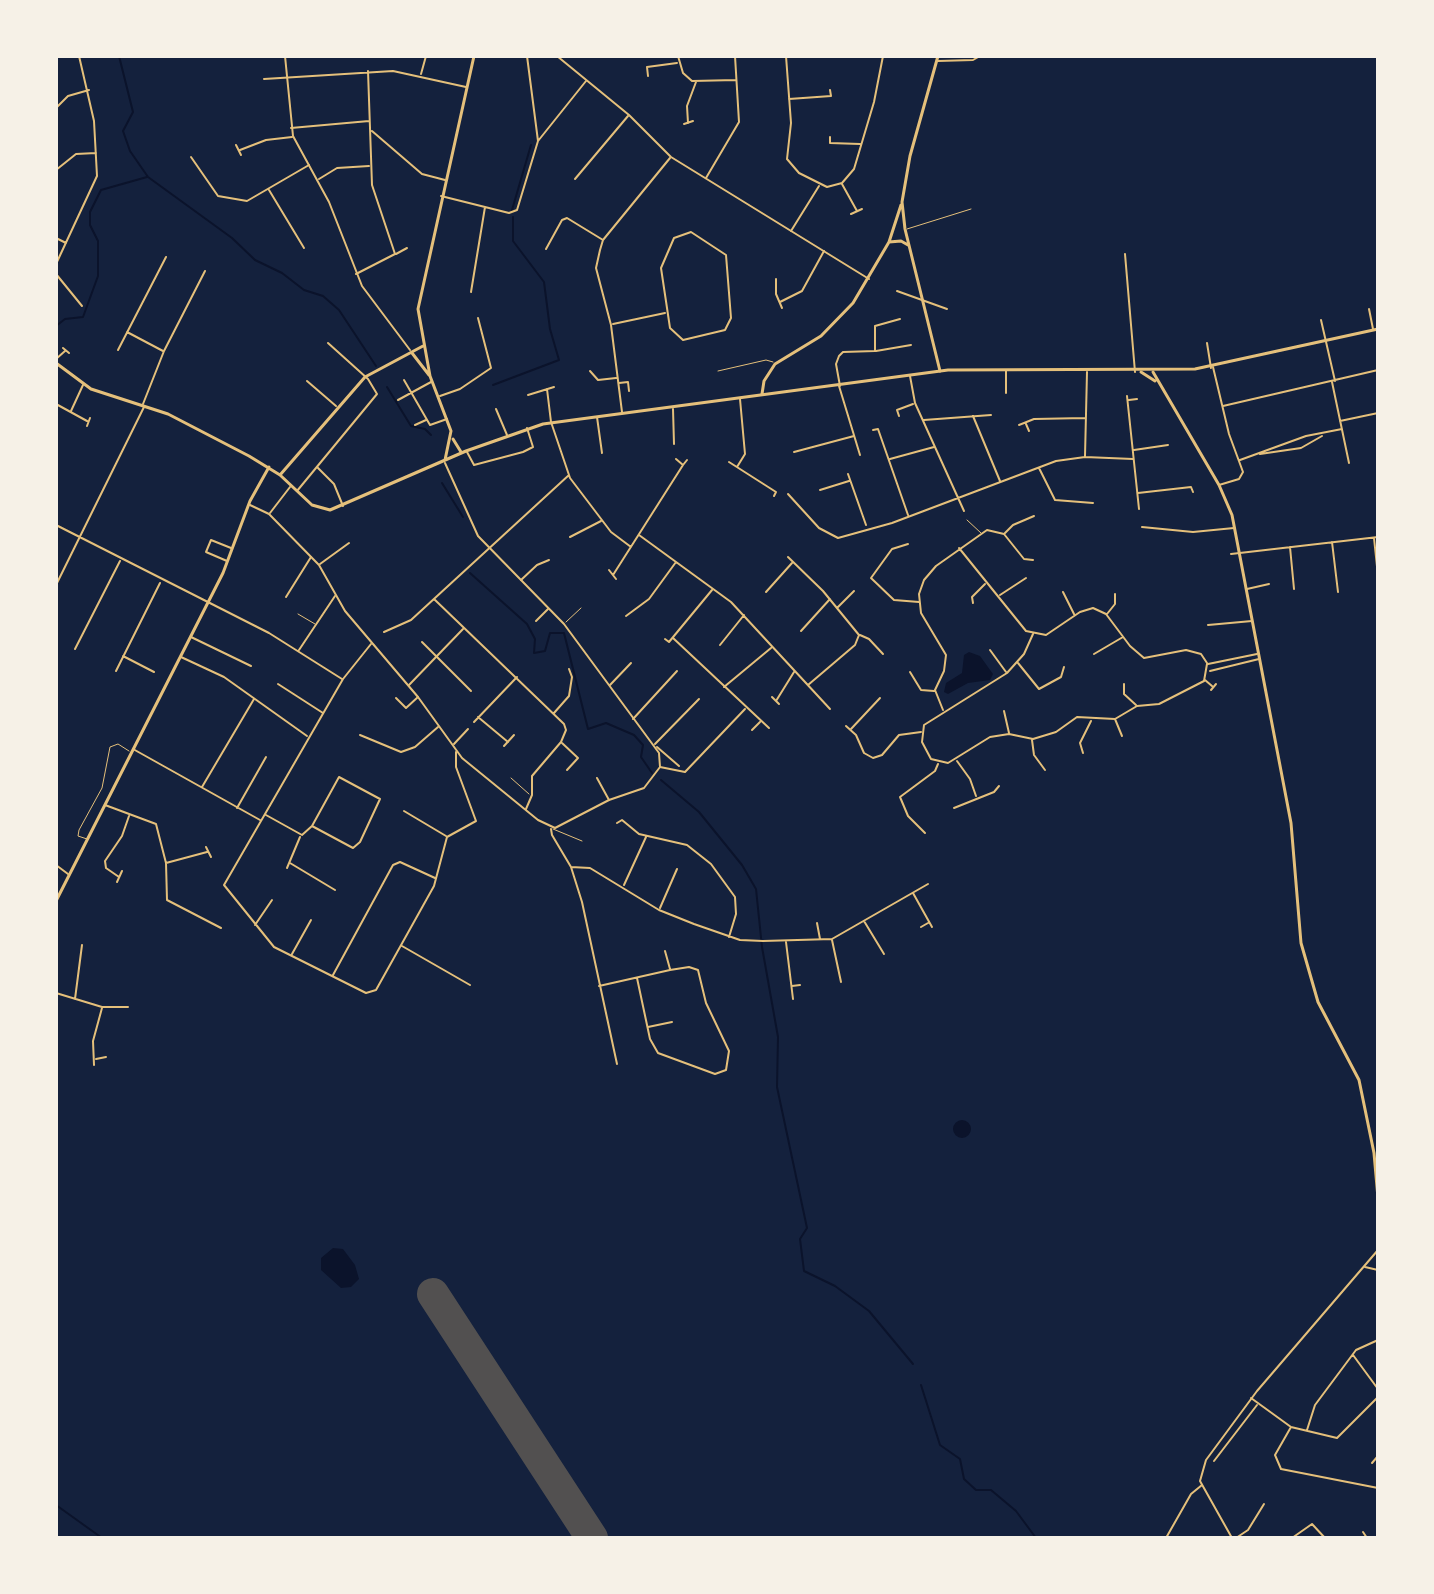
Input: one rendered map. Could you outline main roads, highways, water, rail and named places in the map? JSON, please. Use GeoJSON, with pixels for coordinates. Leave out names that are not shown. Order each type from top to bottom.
{"type":"FeatureCollection","features":[{"type":"Feature","properties":{"kind":"main road"},"geometry":{"type":"LineString","coordinates":[[464,452],[454,446],[447,418],[430,376],[418,307],[474,56]]}},
{"type":"Feature","properties":{"kind":"main road"},"geometry":{"type":"LineString","coordinates":[[762,394],[764,381],[775,364],[832,327],[869,279],[889,242],[938,58]]}},
{"type":"Feature","properties":{"kind":"main road"},"geometry":{"type":"LineString","coordinates":[[902,202],[909,247],[940,371]]}},
{"type":"Feature","properties":{"kind":"main road"},"geometry":{"type":"LineString","coordinates":[[889,242],[901,241],[909,247]]}},
{"type":"Feature","properties":{"kind":"main road"},"geometry":{"type":"LineString","coordinates":[[56,361],[83,385],[184,421],[269,467],[318,508],[343,506],[464,452],[551,422],[940,371],[1153,372],[1212,368],[1376,329]]}},
{"type":"Feature","properties":{"kind":"main road"},"geometry":{"type":"LineString","coordinates":[[280,475],[365,377],[423,346]]}},
{"type":"Feature","properties":{"kind":"main road"},"geometry":{"type":"LineString","coordinates":[[412,353],[430,376]]}},
{"type":"Feature","properties":{"kind":"main road"},"geometry":{"type":"LineString","coordinates":[[1141,372],[1158,383]]}},
{"type":"Feature","properties":{"kind":"main road"},"geometry":{"type":"LineString","coordinates":[[1153,372],[1219,485],[1235,528],[1293,841],[1305,959],[1318,1002],[1359,1080],[1376,1152],[1378,1198]]}},
{"type":"Feature","properties":{"kind":"main road"},"geometry":{"type":"LineString","coordinates":[[445,460],[451,431]]}},
{"type":"Feature","properties":{"kind":"main road"},"geometry":{"type":"LineString","coordinates":[[56,901],[228,562],[249,504],[269,467]]}},
{"type":"Feature","properties":{"kind":"water"},"geometry":{"type":"Polygon","coordinates":[[[969,652],[980,656],[993,674],[990,680],[968,683],[948,694],[944,692],[946,683],[962,673],[964,655],[969,652]]]}},
{"type":"Feature","properties":{"kind":"water"},"geometry":{"type":"Polygon","coordinates":[[[958,1120],[966,1120],[971,1129],[969,1136],[958,1138],[953,1133],[953,1125],[958,1120]]]}},
{"type":"Feature","properties":{"kind":"water"},"geometry":{"type":"Polygon","coordinates":[[[333,1248],[343,1249],[355,1265],[359,1279],[351,1287],[341,1288],[321,1270],[321,1258],[333,1248]]]}},
{"type":"Feature","properties":{"kind":"waterway"},"geometry":{"type":"LineString","coordinates":[[119,56],[133,112],[123,131],[130,151],[148,177],[232,238],[255,260],[282,273],[304,290],[323,296],[339,310],[376,366]]}},
{"type":"Feature","properties":{"kind":"waterway"},"geometry":{"type":"LineString","coordinates":[[512,210],[531,145]]}},
{"type":"Feature","properties":{"kind":"waterway"},"geometry":{"type":"LineString","coordinates":[[56,326],[65,319],[83,317],[98,276],[98,241],[90,225],[90,212],[101,190],[147,177]]}},
{"type":"Feature","properties":{"kind":"waterway"},"geometry":{"type":"LineString","coordinates":[[493,385],[559,360],[550,329],[544,282],[513,241],[513,217]]}},
{"type":"Feature","properties":{"kind":"waterway"},"geometry":{"type":"LineString","coordinates":[[387,387],[411,426],[425,429],[431,435]]}},
{"type":"Feature","properties":{"kind":"waterway"},"geometry":{"type":"LineString","coordinates":[[442,483],[463,517]]}},
{"type":"Feature","properties":{"kind":"waterway"},"geometry":{"type":"LineString","coordinates":[[470,573],[527,624],[535,639],[534,653],[545,651],[550,633],[564,633],[588,729],[606,723],[634,735],[643,745],[641,757],[652,773]]}},
{"type":"Feature","properties":{"kind":"waterway"},"geometry":{"type":"LineString","coordinates":[[661,780],[699,812],[742,865],[756,889],[762,947],[778,1037],[777,1087],[807,1228],[800,1239],[804,1271],[835,1286],[869,1311],[913,1364]]}},
{"type":"Feature","properties":{"kind":"waterway"},"geometry":{"type":"LineString","coordinates":[[921,1385],[940,1445],[960,1459],[964,1479],[976,1490],[991,1490],[1016,1511],[1036,1538]]}},
{"type":"Feature","properties":{"kind":"waterway"},"geometry":{"type":"LineString","coordinates":[[56,1505],[102,1538]]}}]}
